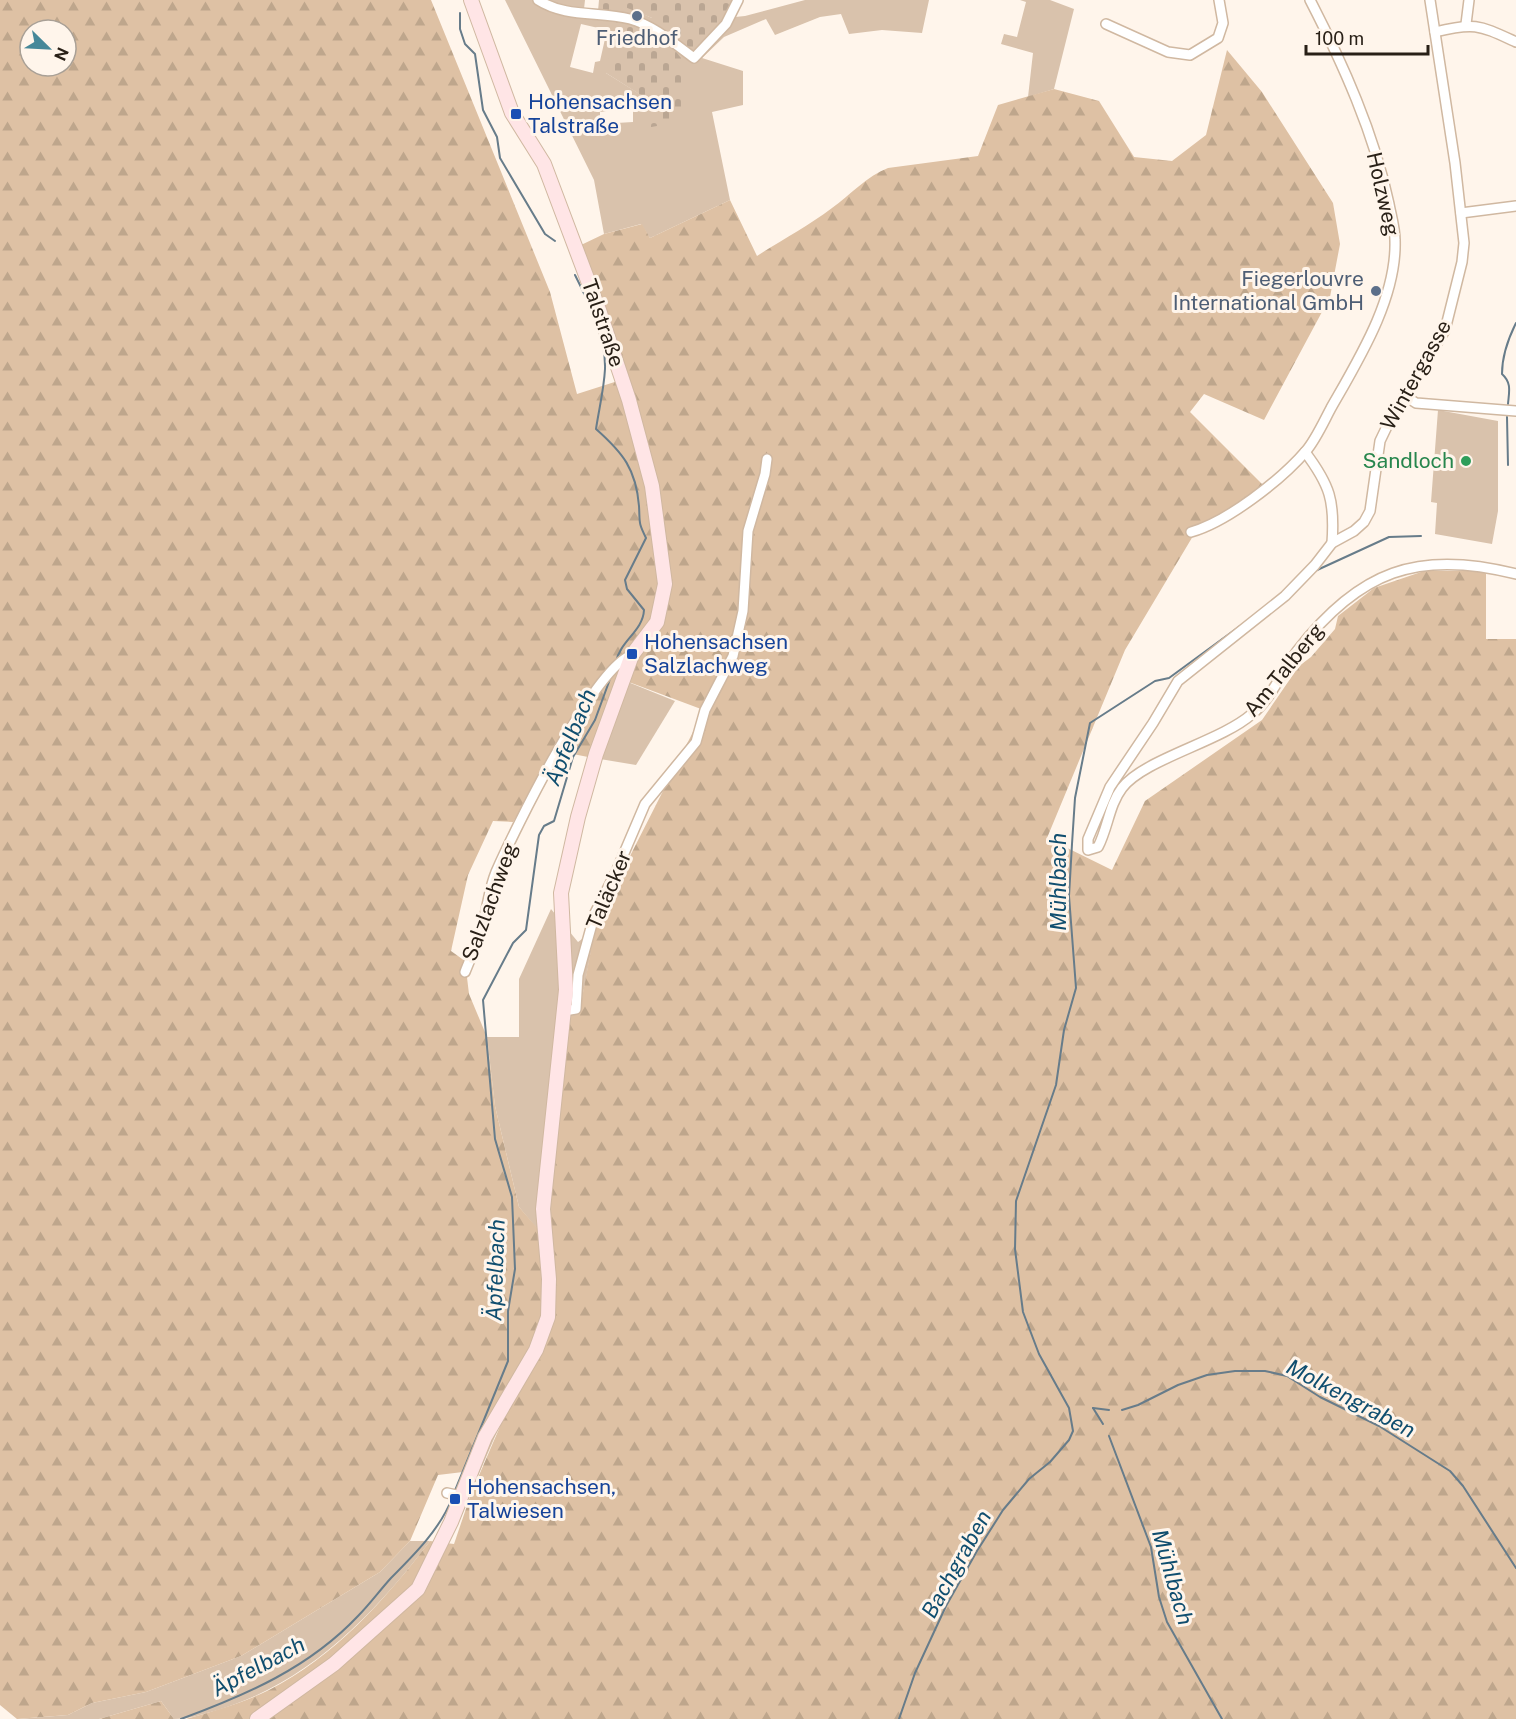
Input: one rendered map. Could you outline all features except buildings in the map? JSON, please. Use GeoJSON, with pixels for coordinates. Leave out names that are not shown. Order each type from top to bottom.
{"type":"FeatureCollection","features":[{"type":"Feature","properties":{"kind":"street","name":"Talstraße"},"geometry":{"type":"LineString","coordinates":[[471,0],[512,113],[544,164],[599,310],[630,400],[652,486],[663,550],[665,584],[657,622],[632,655]]}},
{"type":"Feature","properties":{"kind":"street"},"geometry":{"type":"LineString","coordinates":[[538,0],[560,10],[614,16],[638,22],[694,58],[726,24],[738,0]]}},
{"type":"Feature","properties":{"kind":"street"},"geometry":{"type":"LineString","coordinates":[[1106,24],[1168,52],[1190,55],[1218,38],[1223,23],[1219,0]]}},
{"type":"Feature","properties":{"kind":"street","name":"Holzweg"},"geometry":{"type":"LineString","coordinates":[[1191,532],[1231,513],[1268,485],[1305,452],[1341,391],[1385,299],[1396,238],[1385,187],[1366,126],[1329,38],[1310,0]]}},
{"type":"Feature","properties":{"kind":"street","name":"Wintergasse"},"geometry":{"type":"LineString","coordinates":[[1092,851],[1087,846],[1088,839],[1110,787],[1178,681],[1285,596],[1315,565],[1332,543],[1354,531],[1370,511],[1380,441],[1447,326],[1462,262],[1461,213],[1430,0]]}},
{"type":"Feature","properties":{"kind":"street"},"geometry":{"type":"LineString","coordinates":[[1466,24],[1469,0]]}},
{"type":"Feature","properties":{"kind":"street"},"geometry":{"type":"LineString","coordinates":[[1435,32],[1466,24],[1482,26],[1516,42]]}},
{"type":"Feature","properties":{"kind":"street"},"geometry":{"type":"LineString","coordinates":[[1461,213],[1516,206]]}},
{"type":"Feature","properties":{"kind":"street"},"geometry":{"type":"LineString","coordinates":[[1405,396],[1416,403],[1516,411]]}},
{"type":"Feature","properties":{"kind":"street"},"geometry":{"type":"LineString","coordinates":[[1305,452],[1329,487],[1334,515],[1332,543]]}},
{"type":"Feature","properties":{"kind":"street","name":"Taläcker"},"geometry":{"type":"LineString","coordinates":[[632,655],[596,754],[578,817],[561,893],[566,990],[564,1011],[576,1009],[578,975],[595,913],[616,872],[645,804],[696,742],[705,710],[733,656],[743,611],[748,531],[765,474],[767,459]]}},
{"type":"Feature","properties":{"kind":"street","name":"Am Talberg"},"geometry":{"type":"LineString","coordinates":[[1092,851],[1102,838],[1114,802],[1122,787],[1146,770],[1230,730],[1253,714],[1297,651],[1338,605],[1370,582],[1410,567],[1429,564],[1479,564],[1516,574]]}},
{"type":"Feature","properties":{"kind":"street","name":"Salzlachweg"},"geometry":{"type":"LineString","coordinates":[[465,972],[480,933],[495,875],[517,827],[590,695],[623,658],[632,655]]}},
{"type":"Feature","properties":{"kind":"street"},"geometry":{"type":"LineString","coordinates":[[257,1719],[334,1664],[417,1589],[461,1496],[485,1437],[536,1350],[548,1317],[549,1279],[543,1209],[564,1011]]}},
{"type":"Feature","properties":{"kind":"street"},"geometry":{"type":"LineString","coordinates":[[447,1493],[461,1496]]}},
{"type":"Feature","properties":{"kind":"green space"},"geometry":{"type":"Polygon","coordinates":[[[0,0],[431,0],[550,292],[577,394],[624,379],[581,245],[604,234],[642,224],[650,238],[730,200],[757,256],[823,215],[880,171],[978,156],[998,105],[1054,89],[1099,101],[1134,157],[1172,161],[1206,135],[1227,50],[1262,92],[1333,203],[1340,244],[1330,297],[1264,420],[1204,394],[1190,412],[1264,486],[1196,531],[1125,650],[1047,838],[1112,870],[1145,801],[1262,720],[1299,666],[1311,657],[1335,629],[1338,616],[1374,588],[1424,571],[1486,571],[1486,639],[1516,639],[1516,1719],[186,1719],[249,1699],[293,1677],[337,1644],[357,1625],[377,1605],[430,1541],[454,1544],[471,1494],[553,1303],[551,1197],[567,1018],[579,1014],[596,923],[695,728],[701,709],[618,678],[588,757],[558,751],[513,822],[493,821],[468,875],[451,951],[465,961],[469,994],[487,1037],[495,1106],[519,1207],[539,1230],[544,1284],[541,1326],[463,1472],[438,1475],[410,1541],[380,1572],[241,1656],[146,1692],[92,1703],[68,1715],[17,1719],[0,1705],[0,0]]]}},
{"type":"Feature","properties":{"kind":"green space"},"geometry":{"type":"Polygon","coordinates":[[[505,0],[585,0],[584,9],[619,14],[625,6],[652,18],[725,18],[745,16],[805,0],[929,0],[922,33],[882,30],[849,34],[841,14],[820,17],[775,35],[766,19],[724,37],[702,58],[743,71],[743,105],[712,112],[730,200],[650,238],[641,224],[604,234],[594,180],[505,0]],[[581,24],[570,67],[593,73],[595,62],[600,61],[607,30],[581,24]],[[671,45],[606,73],[683,121],[683,62],[671,45]],[[633,108],[600,112],[600,124],[633,122],[633,108]]]}},
{"type":"Feature","properties":{"kind":"green space"},"geometry":{"type":"Polygon","coordinates":[[[599,0],[734,0],[716,28],[692,52],[651,25],[652,18],[625,7],[620,14],[598,11],[599,0]]]}},
{"type":"Feature","properties":{"kind":"green space"},"geometry":{"type":"Polygon","coordinates":[[[1020,0],[1050,0],[1074,9],[1054,89],[1028,97],[1033,53],[1001,44],[1004,34],[1017,37],[1026,2],[1020,0]]]}},
{"type":"Feature","properties":{"kind":"green space"},"geometry":{"type":"Polygon","coordinates":[[[617,18],[671,45],[684,62],[684,121],[646,128],[644,97],[606,73],[617,18]]]}},
{"type":"Feature","properties":{"kind":"green space","name":"Sandloch"},"geometry":{"type":"Polygon","coordinates":[[[1438,410],[1498,421],[1498,511],[1492,544],[1435,534],[1437,503],[1431,502],[1438,410]]]}},
{"type":"Feature","properties":{"kind":"green space"},"geometry":{"type":"Polygon","coordinates":[[[618,678],[675,701],[636,765],[588,757],[618,678]]]}},
{"type":"Feature","properties":{"kind":"green space"},"geometry":{"type":"Polygon","coordinates":[[[551,909],[578,942],[593,931],[594,936],[579,1015],[553,1303],[477,1478],[463,1472],[483,1432],[539,1231],[519,1207],[495,1106],[487,1037],[519,1037],[519,979],[551,909]]]}},
{"type":"Feature","properties":{"kind":"green space"},"geometry":{"type":"Polygon","coordinates":[[[410,1541],[430,1541],[409,1568],[362,1619],[310,1664],[251,1698],[218,1710],[180,1719],[174,1719],[161,1701],[99,1719],[17,1719],[68,1715],[92,1703],[146,1692],[241,1656],[380,1572],[410,1541]]]}},
{"type":"Feature","properties":{"kind":"green space"},"geometry":{"type":"Polygon","coordinates":[[[161,1701],[174,1719],[99,1719],[161,1701]]]}},
{"type":"Feature","properties":{"kind":"waterway","name":"Äpfelbach"},"geometry":{"type":"LineString","coordinates":[[460,13],[460,29],[465,44],[475,54],[483,110],[497,137],[500,158],[545,234],[555,241]]}},
{"type":"Feature","properties":{"kind":"waterway","name":"Äpfelbach"},"geometry":{"type":"LineString","coordinates":[[575,275],[596,320],[605,357],[604,384],[596,429],[621,454],[631,472],[635,482],[641,525],[646,538],[625,580],[627,589],[644,610],[643,617],[622,648],[616,662]]}},
{"type":"Feature","properties":{"kind":"waterway","name":"Mühlbach"},"geometry":{"type":"LineString","coordinates":[[1508,404],[1509,388],[1502,374],[1502,367],[1510,335],[1516,323]]}},
{"type":"Feature","properties":{"kind":"waterway","name":"Mühlbach"},"geometry":{"type":"LineString","coordinates":[[1507,417],[1508,465]]}},
{"type":"Feature","properties":{"kind":"waterway","name":"Mühlbach"},"geometry":{"type":"LineString","coordinates":[[1315,571],[1389,537],[1421,536]]}},
{"type":"Feature","properties":{"kind":"waterway","name":"Mühlbach"},"geometry":{"type":"LineString","coordinates":[[899,1719],[915,1673],[946,1606],[977,1551],[1003,1510],[1029,1479],[1050,1462],[1069,1440],[1073,1431],[1069,1408],[1039,1354],[1023,1312],[1015,1249],[1016,1201],[1056,1085],[1064,1030],[1076,988],[1069,896],[1075,798],[1090,723],[1155,681],[1169,678],[1240,626]]}},
{"type":"Feature","properties":{"kind":"waterway","name":"Äpfelbach"},"geometry":{"type":"LineString","coordinates":[[454,1493],[508,1361],[508,1311],[515,1269],[512,1197],[495,1139],[483,1000],[513,943],[526,930],[539,835],[544,826],[554,821],[573,757],[595,720],[610,679]]}},
{"type":"Feature","properties":{"kind":"waterway","name":"Molkengraben"},"geometry":{"type":"LineString","coordinates":[[1122,1410],[1207,1375],[1235,1371],[1265,1371],[1287,1376],[1320,1397],[1379,1426],[1450,1471],[1463,1486],[1516,1568]]}},
{"type":"Feature","properties":{"kind":"waterway","name":"Mühlbach"},"geometry":{"type":"LineString","coordinates":[[1093,1408],[1103,1424]]}},
{"type":"Feature","properties":{"kind":"waterway","name":"Molkengraben"},"geometry":{"type":"LineString","coordinates":[[1093,1408],[1109,1410]]}},
{"type":"Feature","properties":{"kind":"waterway","name":"Mühlbach"},"geometry":{"type":"LineString","coordinates":[[1109,1436],[1151,1547],[1159,1597],[1167,1622],[1222,1719]]}},
{"type":"Feature","properties":{"kind":"waterway","name":"Äpfelbach"},"geometry":{"type":"LineString","coordinates":[[181,1719],[253,1690],[319,1651],[362,1611],[426,1541],[441,1520],[452,1498]]}},
{"type":"Feature","properties":{"kind":"place","name":"Friedhof"},"geometry":{"type":"Point","coordinates":[637,16]}},
{"type":"Feature","properties":{"kind":"place","name":"Hohensachsen Talstraße"},"geometry":{"type":"Point","coordinates":[516,114]}},
{"type":"Feature","properties":{"kind":"place","name":"Fiegerlouvre International GmbH"},"geometry":{"type":"Point","coordinates":[1376,291]}},
{"type":"Feature","properties":{"kind":"place","name":"Sandloch"},"geometry":{"type":"Point","coordinates":[1466,461]}},
{"type":"Feature","properties":{"kind":"place","name":"Hohensachsen Salzlachweg"},"geometry":{"type":"Point","coordinates":[632,654]}},
{"type":"Feature","properties":{"kind":"place","name":"Hohensachsen, Talwiesen"},"geometry":{"type":"Point","coordinates":[455,1499]}},
{"type":"Feature","properties":{"kind":"water label","name":"Bachgraben"},"geometry":{"type":"Point","coordinates":[956,1564]}}]}
